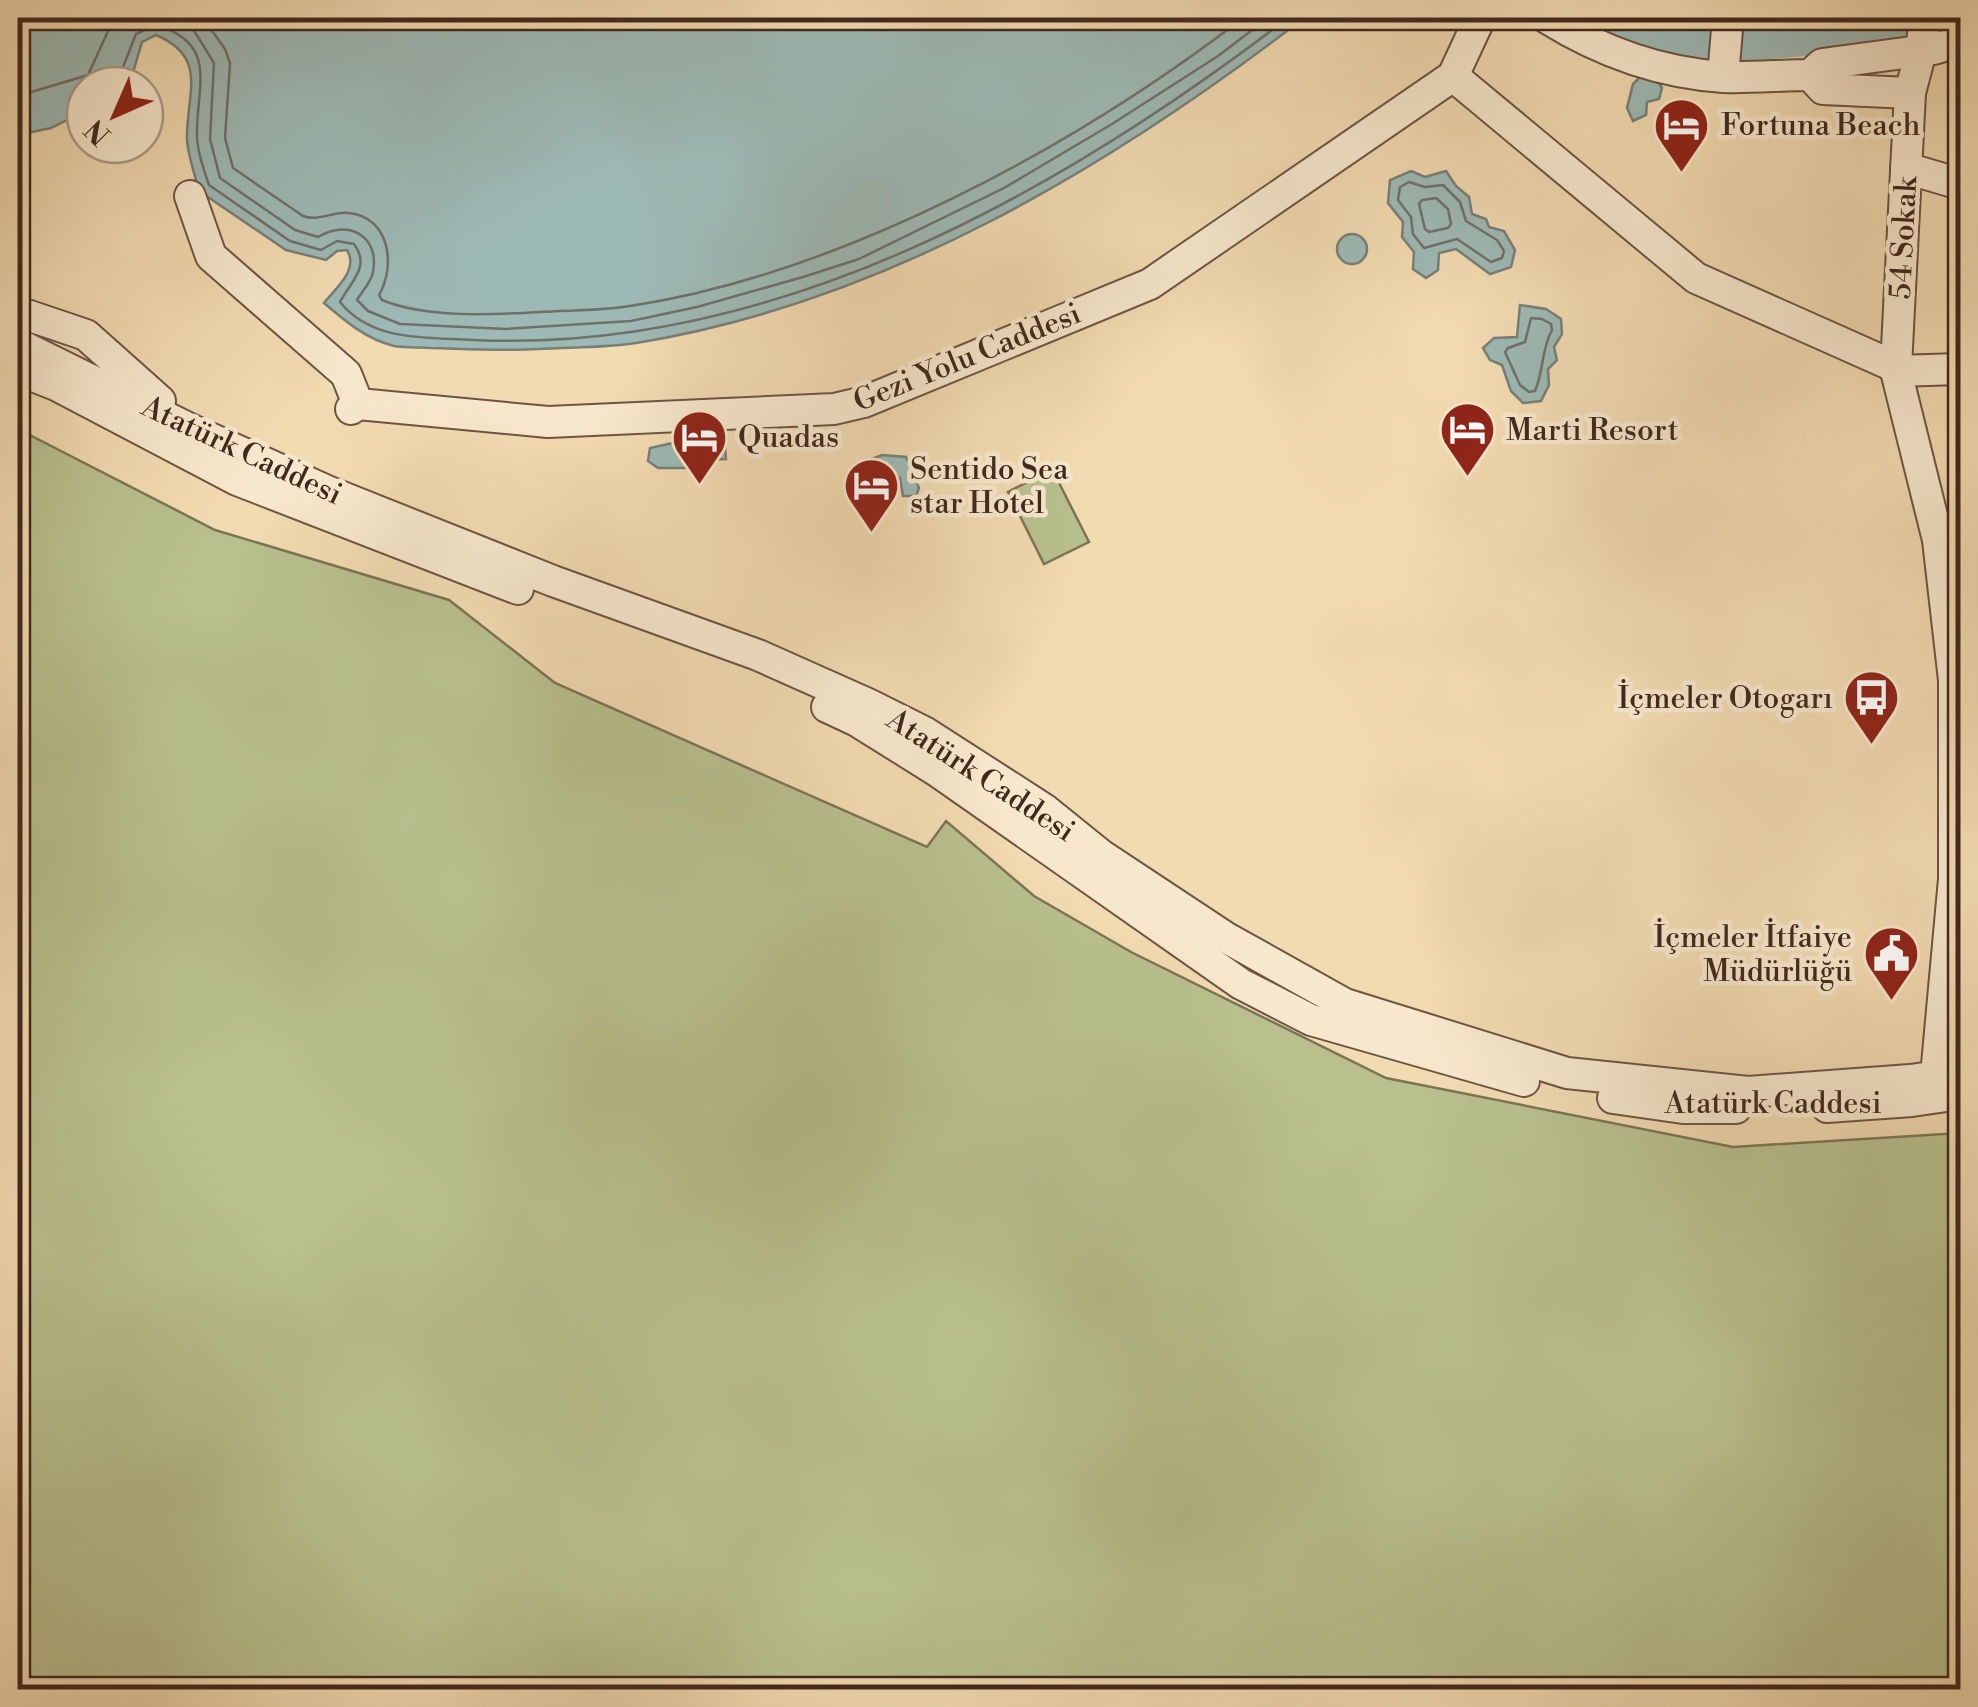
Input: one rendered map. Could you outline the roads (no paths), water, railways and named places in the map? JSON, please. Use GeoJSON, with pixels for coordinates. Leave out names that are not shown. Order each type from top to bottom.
{"type":"FeatureCollection","features":[{"type":"Feature","properties":{"kind":"street","name":"Gezi Yolu Caddesi"},"geometry":{"type":"LineString","coordinates":[[190,196],[210,256],[346,374],[354,407],[548,422],[834,409],[864,402],[1150,284],[1452,76],[1480,18]]}},
{"type":"Feature","properties":{"kind":"street"},"geometry":{"type":"LineString","coordinates":[[1547,18],[1577,37],[1624,58],[1810,75],[1823,89],[1910,93]]}},
{"type":"Feature","properties":{"kind":"street"},"geometry":{"type":"LineString","coordinates":[[1724,70],[1728,23]]}},
{"type":"Feature","properties":{"kind":"street"},"geometry":{"type":"LineString","coordinates":[[1810,75],[1822,64],[1923,36],[1960,41]]}},
{"type":"Feature","properties":{"kind":"street","name":"54 Sokak"},"geometry":{"type":"LineString","coordinates":[[1923,36],[1910,93],[1896,369],[1938,540],[1957,680],[1958,879],[1952,1081]]}},
{"type":"Feature","properties":{"kind":"street"},"geometry":{"type":"LineString","coordinates":[[1452,76],[1696,278],[1896,369],[1960,369]]}},
{"type":"Feature","properties":{"kind":"street"},"geometry":{"type":"LineString","coordinates":[[1906,168],[1960,184]]}},
{"type":"Feature","properties":{"kind":"street"},"geometry":{"type":"LineString","coordinates":[[18,312],[86,335],[192,430]]}},
{"type":"Feature","properties":{"kind":"street","name":"Atatürk Caddesi"},"geometry":{"type":"LineString","coordinates":[[18,344],[328,492],[553,581],[758,655],[868,704],[926,734],[1044,809],[1101,855],[1225,937],[1345,1004],[1567,1073],[1748,1092],[1952,1081]]}},
{"type":"Feature","properties":{"kind":"street","name":"Atatürk Caddesi"},"geometry":{"type":"LineString","coordinates":[[18,370],[56,384],[236,480],[451,564],[762,676],[856,721],[937,770],[1240,984],[1311,1020],[1561,1090],[1682,1108],[1912,1102],[1952,1081]]}},
{"type":"Feature","properties":{"kind":"water"},"geometry":{"type":"Polygon","coordinates":[[[18,18],[1304,18],[1152,126],[990,222],[817,296],[728,324],[624,345],[512,350],[394,346],[348,323],[324,303],[348,272],[347,250],[337,251],[326,260],[286,250],[199,191],[187,144],[189,65],[172,44],[156,35],[142,42],[135,65],[65,65],[65,121],[18,135],[18,18]]]}},
{"type":"Feature","properties":{"kind":"water"},"geometry":{"type":"Polygon","coordinates":[[[1642,75],[1656,78],[1662,88],[1659,99],[1647,102],[1646,115],[1633,121],[1627,108],[1633,84],[1642,75]]]}},
{"type":"Feature","properties":{"kind":"water"},"geometry":{"type":"Polygon","coordinates":[[[1411,171],[1425,177],[1446,171],[1469,197],[1472,214],[1486,219],[1489,227],[1504,231],[1515,250],[1511,267],[1490,274],[1456,249],[1439,253],[1438,270],[1426,278],[1413,269],[1414,252],[1402,237],[1403,222],[1388,203],[1390,180],[1411,171]]]}},
{"type":"Feature","properties":{"kind":"water"},"geometry":{"type":"Polygon","coordinates":[[[1352,234],[1363,238],[1367,249],[1363,260],[1352,264],[1341,260],[1337,249],[1341,238],[1352,234]]]}},
{"type":"Feature","properties":{"kind":"water"},"geometry":{"type":"Polygon","coordinates":[[[1520,305],[1546,309],[1561,319],[1562,334],[1554,347],[1557,360],[1548,369],[1549,385],[1541,401],[1523,403],[1511,391],[1502,365],[1490,360],[1483,348],[1494,338],[1517,337],[1520,305]]]}},
{"type":"Feature","properties":{"kind":"water"},"geometry":{"type":"Polygon","coordinates":[[[682,441],[689,449],[725,447],[726,459],[691,461],[687,468],[658,468],[648,461],[650,448],[682,441]]]}},
{"type":"Feature","properties":{"kind":"water"},"geometry":{"type":"Polygon","coordinates":[[[882,455],[906,457],[919,488],[916,496],[903,496],[900,478],[876,469],[872,459],[882,455]]]}},
{"type":"Feature","properties":{"kind":"waterway"},"geometry":{"type":"LineString","coordinates":[[1601,18],[1621,30],[1693,47],[1826,35],[1948,18]]}},
{"type":"Feature","properties":{"kind":"place","name":"Fortuna Beach"},"geometry":{"type":"Point","coordinates":[1682,174]}},
{"type":"Feature","properties":{"kind":"place","name":"Marti Resort"},"geometry":{"type":"Point","coordinates":[1467,479]}},
{"type":"Feature","properties":{"kind":"place","name":"Quadas"},"geometry":{"type":"Point","coordinates":[699,486]}},
{"type":"Feature","properties":{"kind":"place","name":"Sentido Sea star Hotel"},"geometry":{"type":"Point","coordinates":[871,535]}},
{"type":"Feature","properties":{"kind":"place","name":"İçmeler Otogarı"},"geometry":{"type":"Point","coordinates":[1872,747]}},
{"type":"Feature","properties":{"kind":"place","name":"İçmeler İtfaiye Müdürlüğü"},"geometry":{"type":"Point","coordinates":[1891,1003]}}]}
